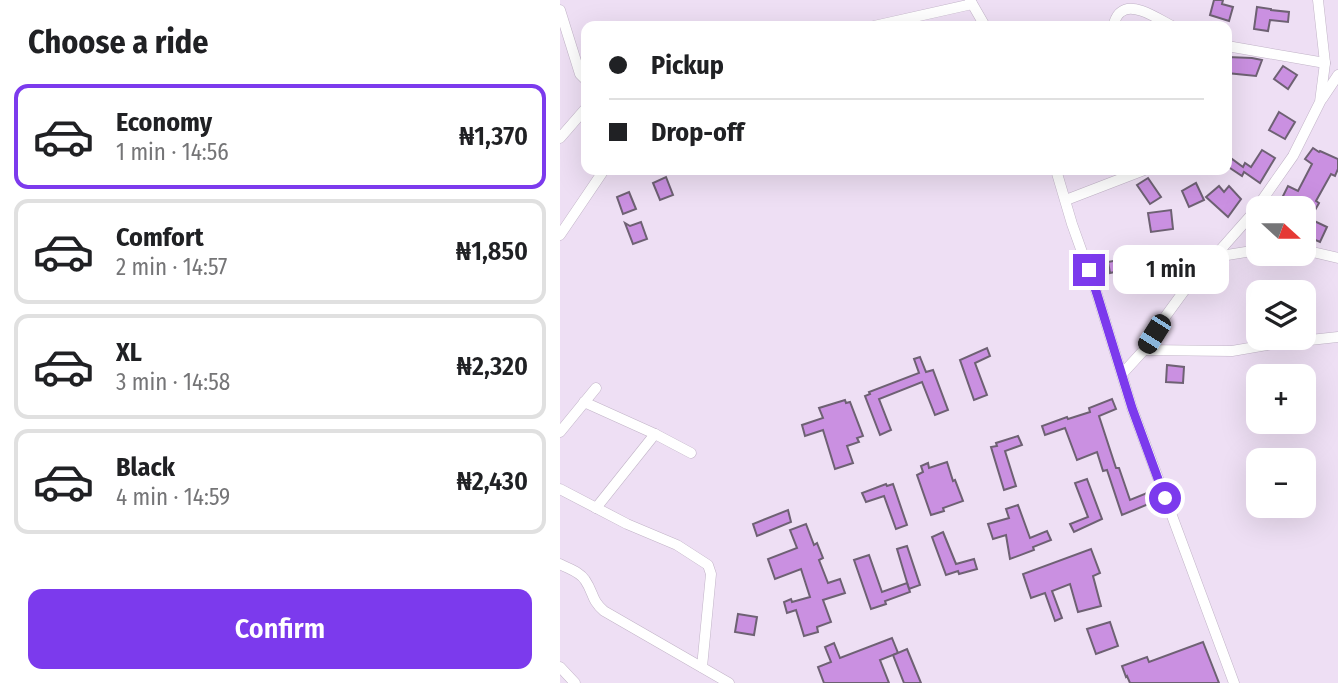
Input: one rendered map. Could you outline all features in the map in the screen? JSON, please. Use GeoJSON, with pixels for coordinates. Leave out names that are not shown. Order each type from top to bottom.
{"type":"FeatureCollection","features":[{"type":"Feature","properties":{"kind":"street"},"geometry":{"type":"LineString","coordinates":[[1318,0],[1325,63],[1320,102]]}},
{"type":"Feature","properties":{"kind":"street"},"geometry":{"type":"LineString","coordinates":[[894,21],[971,2],[982,21]]}},
{"type":"Feature","properties":{"kind":"street"},"geometry":{"type":"LineString","coordinates":[[1114,21],[1118,13],[1126,8],[1139,9],[1162,21]]}},
{"type":"Feature","properties":{"kind":"street"},"geometry":{"type":"LineString","coordinates":[[560,10],[581,75]]}},
{"type":"Feature","properties":{"kind":"street"},"geometry":{"type":"LineString","coordinates":[[1232,47],[1325,63]]}},
{"type":"Feature","properties":{"kind":"street"},"geometry":{"type":"LineString","coordinates":[[1122,374],[1144,350],[1184,291],[1253,213],[1293,156],[1320,102],[1338,75]]}},
{"type":"Feature","properties":{"kind":"street"},"geometry":{"type":"LineString","coordinates":[[560,138],[581,114]]}},
{"type":"Feature","properties":{"kind":"street"},"geometry":{"type":"LineString","coordinates":[[560,235],[601,175]]}},
{"type":"Feature","properties":{"kind":"street"},"geometry":{"type":"LineString","coordinates":[[1058,175],[1132,408],[1234,683]]}},
{"type":"Feature","properties":{"kind":"street"},"geometry":{"type":"LineString","coordinates":[[1066,200],[1131,175]]}},
{"type":"Feature","properties":{"kind":"street"},"geometry":{"type":"LineString","coordinates":[[1216,257],[1246,252]]}},
{"type":"Feature","properties":{"kind":"street"},"geometry":{"type":"LineString","coordinates":[[1316,253],[1338,258]]}},
{"type":"Feature","properties":{"kind":"street"},"geometry":{"type":"LineString","coordinates":[[1144,350],[1232,351],[1338,337]]}},
{"type":"Feature","properties":{"kind":"street"},"geometry":{"type":"LineString","coordinates":[[560,432],[596,388]]}},
{"type":"Feature","properties":{"kind":"street"},"geometry":{"type":"LineString","coordinates":[[584,402],[691,453]]}},
{"type":"Feature","properties":{"kind":"street"},"geometry":{"type":"LineString","coordinates":[[596,508],[655,434]]}},
{"type":"Feature","properties":{"kind":"street"},"geometry":{"type":"LineString","coordinates":[[560,489],[627,524],[677,545],[708,565],[711,573],[702,667]]}},
{"type":"Feature","properties":{"kind":"street"},"geometry":{"type":"LineString","coordinates":[[560,564],[585,579],[592,597],[604,611],[729,683]]}},
{"type":"Feature","properties":{"kind":"street"},"geometry":{"type":"LineString","coordinates":[[560,668],[575,683]]}},
{"type":"Feature","properties":{"kind":"building"},"geometry":{"type":"Polygon","coordinates":[[[1214,0],[1223,0],[1222,4],[1233,7],[1229,21],[1210,15],[1214,0]]]}},
{"type":"Feature","properties":{"kind":"building"},"geometry":{"type":"Polygon","coordinates":[[[1257,7],[1289,12],[1288,22],[1270,20],[1268,31],[1254,29],[1257,7]]]}},
{"type":"Feature","properties":{"kind":"building"},"geometry":{"type":"Polygon","coordinates":[[[1232,57],[1262,60],[1256,76],[1232,74],[1232,57]]]}},
{"type":"Feature","properties":{"kind":"building"},"geometry":{"type":"Polygon","coordinates":[[[1283,66],[1297,75],[1288,89],[1274,79],[1283,66]]]}},
{"type":"Feature","properties":{"kind":"building"},"geometry":{"type":"Polygon","coordinates":[[[1279,112],[1295,122],[1285,139],[1269,130],[1279,112]]]}},
{"type":"Feature","properties":{"kind":"building"},"geometry":{"type":"Polygon","coordinates":[[[1313,148],[1338,159],[1335,176],[1331,174],[1316,201],[1316,196],[1283,196],[1288,186],[1298,191],[1312,164],[1305,159],[1313,148]]]}},
{"type":"Feature","properties":{"kind":"building"},"geometry":{"type":"Polygon","coordinates":[[[1262,150],[1275,158],[1260,183],[1244,172],[1242,176],[1232,169],[1232,159],[1243,167],[1245,163],[1251,167],[1262,150]]]}},
{"type":"Feature","properties":{"kind":"building"},"geometry":{"type":"Polygon","coordinates":[[[666,177],[673,195],[660,200],[653,183],[666,177]]]}},
{"type":"Feature","properties":{"kind":"building"},"geometry":{"type":"Polygon","coordinates":[[[1148,178],[1161,197],[1150,204],[1137,185],[1148,178]]]}},
{"type":"Feature","properties":{"kind":"building"},"geometry":{"type":"Polygon","coordinates":[[[1196,183],[1204,200],[1189,207],[1182,191],[1196,183]]]}},
{"type":"Feature","properties":{"kind":"building"},"geometry":{"type":"Polygon","coordinates":[[[1219,186],[1224,192],[1229,186],[1241,199],[1228,217],[1206,197],[1219,186]]]}},
{"type":"Feature","properties":{"kind":"building"},"geometry":{"type":"Polygon","coordinates":[[[629,192],[636,209],[623,214],[617,197],[629,192]]]}},
{"type":"Feature","properties":{"kind":"building"},"geometry":{"type":"Polygon","coordinates":[[[1171,210],[1173,229],[1151,232],[1148,213],[1171,210]]]}},
{"type":"Feature","properties":{"kind":"building"},"geometry":{"type":"Polygon","coordinates":[[[641,222],[647,239],[633,244],[625,223],[630,226],[641,222]]]}},
{"type":"Feature","properties":{"kind":"building"},"geometry":{"type":"Polygon","coordinates":[[[1316,222],[1327,227],[1320,242],[1316,240],[1316,222]]]}},
{"type":"Feature","properties":{"kind":"building"},"geometry":{"type":"Polygon","coordinates":[[[1144,255],[1147,270],[1151,270],[1153,289],[1130,292],[1128,269],[1110,273],[1108,262],[1144,255]]]}},
{"type":"Feature","properties":{"kind":"building"},"geometry":{"type":"Polygon","coordinates":[[[987,348],[990,356],[975,363],[987,395],[974,400],[960,360],[987,348]]]}},
{"type":"Feature","properties":{"kind":"building"},"geometry":{"type":"Polygon","coordinates":[[[920,357],[926,372],[933,370],[948,410],[935,415],[922,382],[879,399],[891,430],[880,435],[865,396],[870,394],[869,392],[919,373],[914,359],[920,357]]]}},
{"type":"Feature","properties":{"kind":"building"},"geometry":{"type":"Polygon","coordinates":[[[1167,365],[1184,367],[1183,383],[1166,382],[1167,365]]]}},
{"type":"Feature","properties":{"kind":"building"},"geometry":{"type":"Polygon","coordinates":[[[1112,399],[1116,409],[1099,416],[1116,468],[1119,468],[1130,500],[1147,493],[1151,503],[1122,515],[1107,470],[1103,471],[1097,452],[1077,460],[1065,428],[1045,435],[1042,426],[1090,412],[1089,408],[1112,399]]]}},
{"type":"Feature","properties":{"kind":"building"},"geometry":{"type":"Polygon","coordinates":[[[845,400],[846,403],[850,402],[863,436],[857,438],[859,442],[847,446],[853,463],[835,469],[823,430],[805,436],[802,425],[823,418],[819,408],[845,400]]]}},
{"type":"Feature","properties":{"kind":"building"},"geometry":{"type":"Polygon","coordinates":[[[1018,436],[1022,445],[1005,451],[1016,486],[1004,490],[991,447],[1018,436]]]}},
{"type":"Feature","properties":{"kind":"building"},"geometry":{"type":"Polygon","coordinates":[[[947,462],[963,501],[931,515],[917,475],[923,472],[921,466],[928,463],[929,468],[947,462]]]}},
{"type":"Feature","properties":{"kind":"building"},"geometry":{"type":"Polygon","coordinates":[[[1087,479],[1102,519],[1074,532],[1070,524],[1088,517],[1075,483],[1087,479]]]}},
{"type":"Feature","properties":{"kind":"building"},"geometry":{"type":"Polygon","coordinates":[[[893,484],[907,525],[896,529],[884,496],[866,502],[862,493],[893,484]]]}},
{"type":"Feature","properties":{"kind":"building"},"geometry":{"type":"Polygon","coordinates":[[[1018,505],[1030,538],[1047,531],[1051,540],[1010,559],[1006,535],[993,539],[988,524],[1009,518],[1006,509],[1018,505]]]}},
{"type":"Feature","properties":{"kind":"building"},"geometry":{"type":"Polygon","coordinates":[[[788,510],[791,522],[757,536],[753,524],[788,510]]]}},
{"type":"Feature","properties":{"kind":"building"},"geometry":{"type":"Polygon","coordinates":[[[806,524],[814,545],[817,543],[823,558],[819,560],[828,583],[840,579],[845,593],[823,600],[831,622],[817,627],[818,632],[804,636],[796,610],[787,613],[784,602],[810,597],[801,569],[775,579],[768,559],[797,548],[790,530],[806,524]]]}},
{"type":"Feature","properties":{"kind":"building"},"geometry":{"type":"Polygon","coordinates":[[[943,532],[956,564],[974,559],[977,569],[946,575],[932,537],[943,532]]]}},
{"type":"Feature","properties":{"kind":"building"},"geometry":{"type":"Polygon","coordinates":[[[907,546],[920,585],[909,589],[897,549],[907,546]]]}},
{"type":"Feature","properties":{"kind":"building"},"geometry":{"type":"Polygon","coordinates":[[[1091,549],[1100,573],[1093,576],[1101,606],[1078,612],[1070,584],[1052,591],[1062,618],[1055,621],[1045,593],[1031,598],[1023,574],[1091,549]]]}},
{"type":"Feature","properties":{"kind":"building"},"geometry":{"type":"Polygon","coordinates":[[[869,555],[882,592],[907,583],[910,592],[871,609],[854,560],[869,555]]]}},
{"type":"Feature","properties":{"kind":"building"},"geometry":{"type":"Polygon","coordinates":[[[738,614],[757,617],[754,635],[735,632],[738,614]]]}},
{"type":"Feature","properties":{"kind":"building"},"geometry":{"type":"Polygon","coordinates":[[[1110,622],[1118,646],[1096,654],[1087,629],[1110,622]]]}},
{"type":"Feature","properties":{"kind":"building"},"geometry":{"type":"Polygon","coordinates":[[[892,638],[898,653],[880,660],[889,683],[824,683],[818,667],[831,662],[825,647],[834,643],[840,658],[892,638]]]}},
{"type":"Feature","properties":{"kind":"building"},"geometry":{"type":"Polygon","coordinates":[[[1203,642],[1219,683],[1130,683],[1126,677],[1122,666],[1147,657],[1149,662],[1203,642]]]}},
{"type":"Feature","properties":{"kind":"building"},"geometry":{"type":"Polygon","coordinates":[[[907,649],[921,683],[904,683],[893,655],[907,649]]]}},
{"type":"Feature","properties":{"kind":"route"},"geometry":{"type":"LineString","coordinates":[[1089,270],[1132,408],[1165,498]]}}]}
